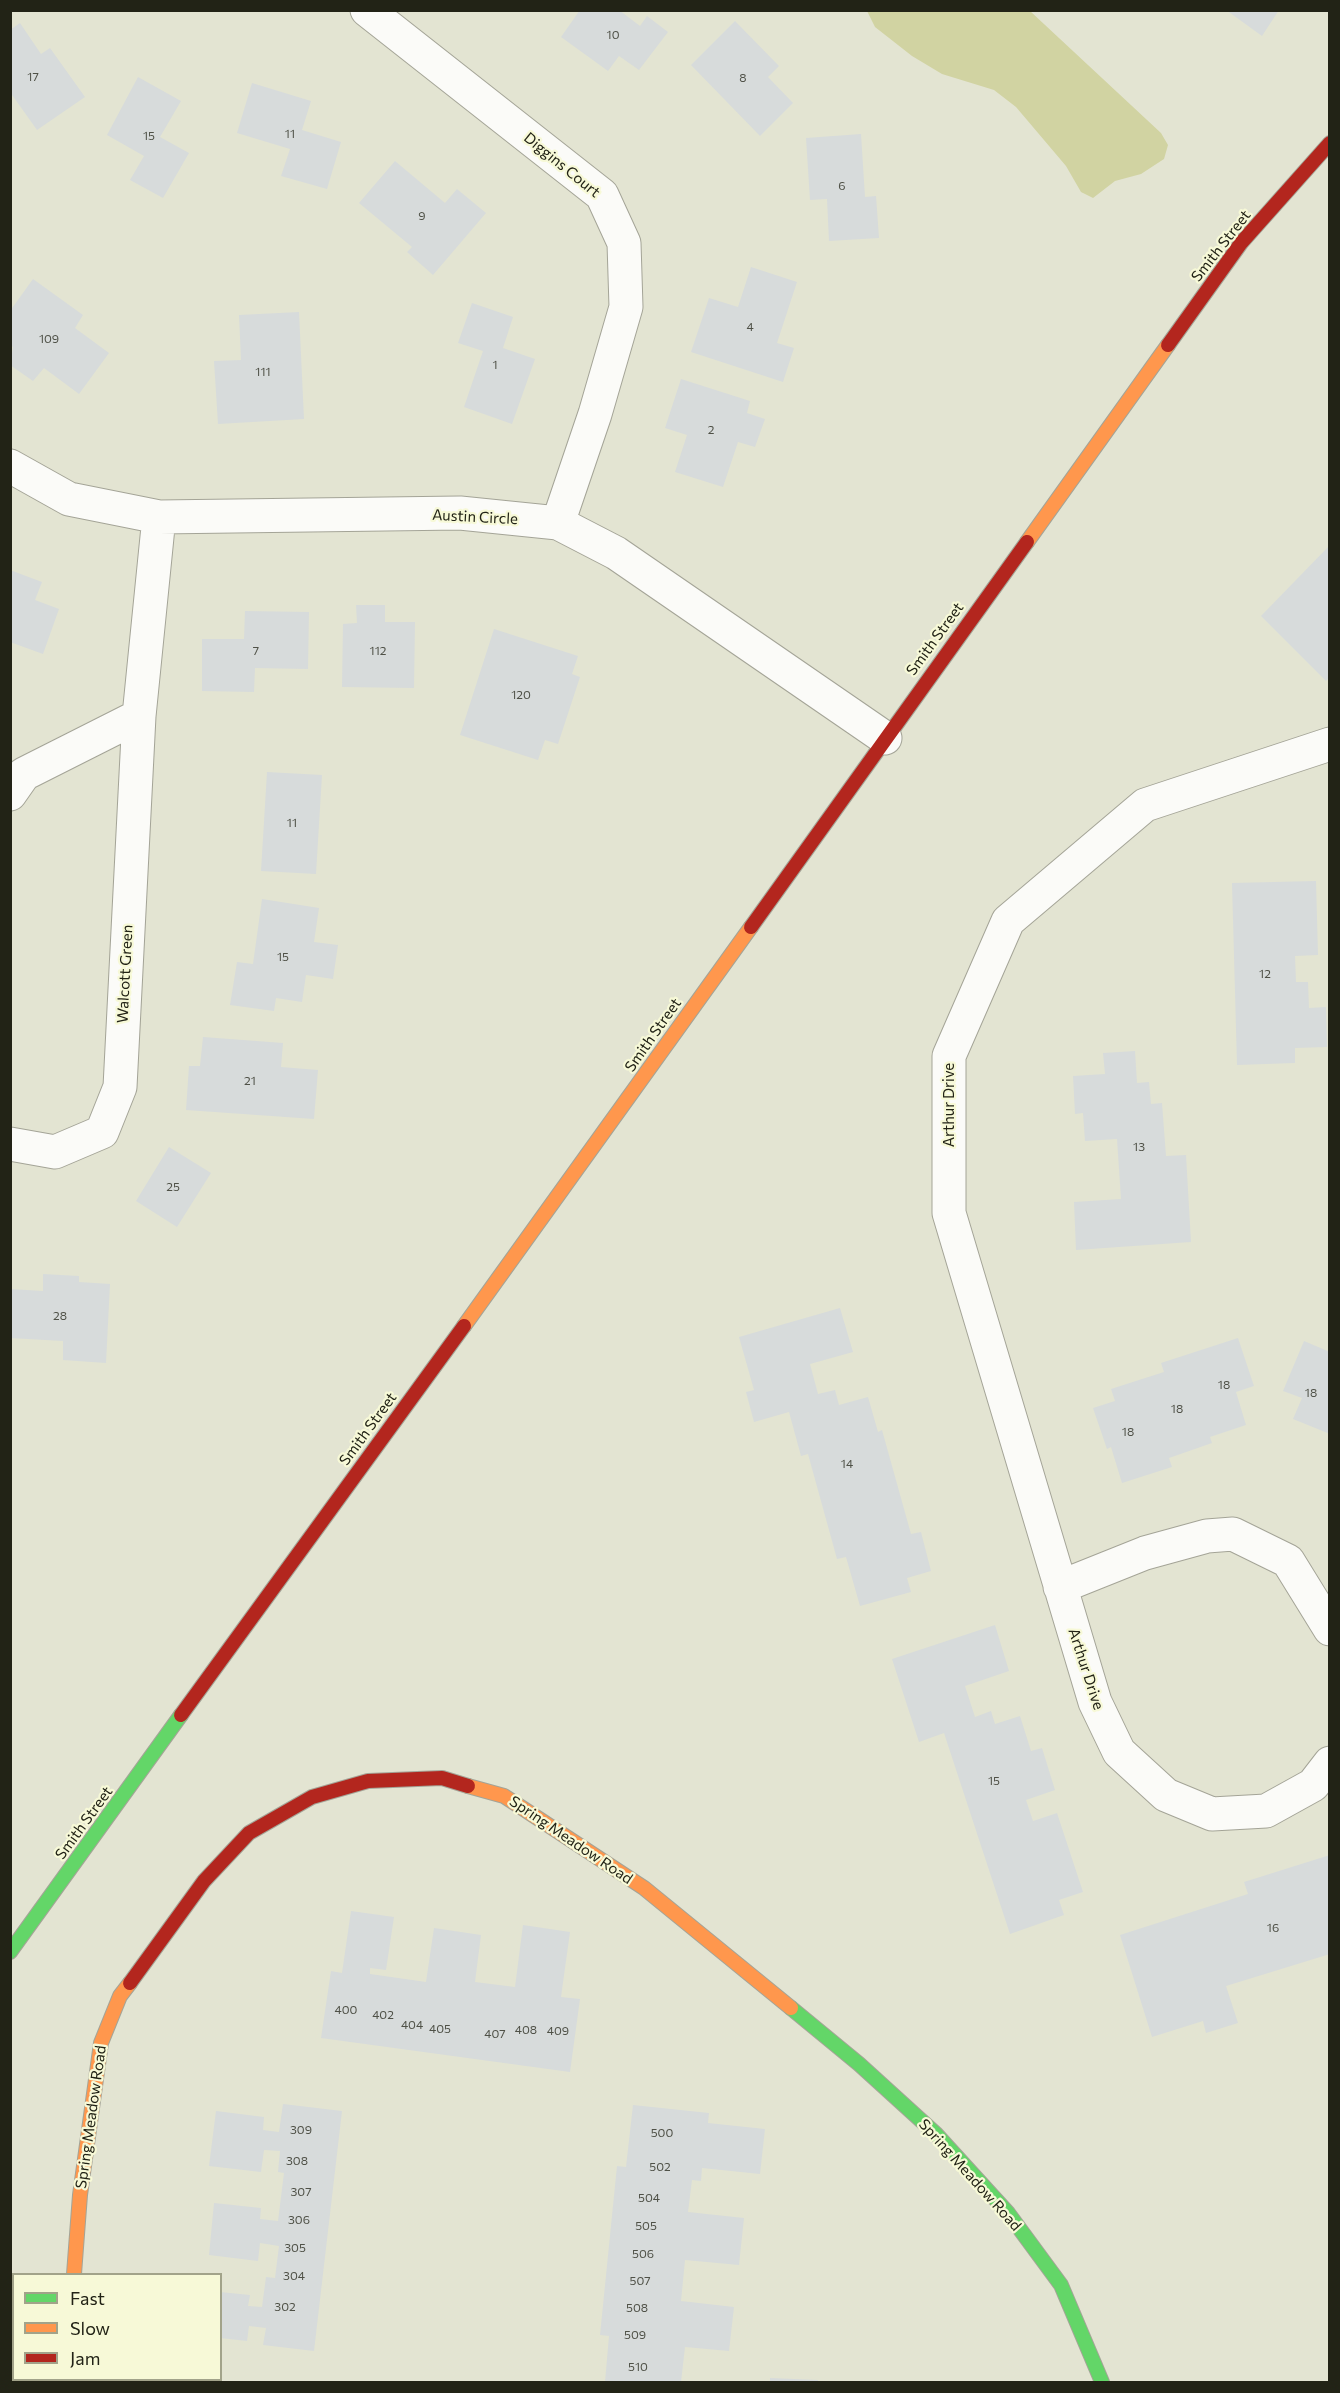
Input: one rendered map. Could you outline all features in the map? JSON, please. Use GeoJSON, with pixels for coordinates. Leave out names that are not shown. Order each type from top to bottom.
{"type":"FeatureCollection","features":[{"type":"Feature","properties":{"kind":"street","name":"Diggins Court"},"geometry":{"type":"LineString","coordinates":[[367,10],[602,195],[624,243],[626,307],[596,414],[558,523]]}},
{"type":"Feature","properties":{"kind":"street","name":"Smith Street"},"geometry":{"type":"LineString","coordinates":[[10,1952],[636,1088],[1241,243],[1329,143]]}},
{"type":"Feature","properties":{"kind":"street","name":"Austin Circle"},"geometry":{"type":"LineString","coordinates":[[10,466],[69,499],[159,517],[460,513],[558,523],[616,553],[885,738]]}},
{"type":"Feature","properties":{"kind":"street","name":"Walcott Green"},"geometry":{"type":"LineString","coordinates":[[10,1144],[55,1152],[102,1132],[120,1087],[139,716],[159,517]]}},
{"type":"Feature","properties":{"kind":"street"},"geometry":{"type":"LineString","coordinates":[[10,794],[24,774],[139,716]]}},
{"type":"Feature","properties":{"kind":"street","name":"Arthur Drive"},"geometry":{"type":"LineString","coordinates":[[1329,744],[1145,805],[1008,921],[949,1056],[948,1213],[1095,1702],[1119,1752],[1166,1795],[1212,1814],[1266,1811],[1313,1785],[1329,1763]]}},
{"type":"Feature","properties":{"kind":"street"},"geometry":{"type":"LineString","coordinates":[[1060,1587],[1145,1553],[1207,1536],[1233,1534],[1288,1562],[1329,1629]]}},
{"type":"Feature","properties":{"kind":"street","name":"Spring Meadow Road"},"geometry":{"type":"LineString","coordinates":[[74,2273],[80,2194],[100,2043],[120,1996],[204,1881],[249,1833],[312,1797],[368,1781],[442,1778],[504,1796],[644,1888],[859,2064],[936,2134],[1008,2213],[1060,2285],[1102,2382]]}},
{"type":"Feature","properties":{"kind":"green space"},"geometry":{"type":"Polygon","coordinates":[[[867,11],[1030,11],[1161,133],[1168,145],[1164,159],[1141,174],[1115,181],[1093,198],[1081,192],[1066,166],[1016,107],[994,90],[942,74],[912,56],[875,27],[867,11]]]}},
{"type":"Feature","properties":{"kind":"building"},"geometry":{"type":"Polygon","coordinates":[[[580,10],[619,10],[640,26],[647,16],[668,32],[639,70],[619,56],[608,71],[561,37],[580,10]]]}},
{"type":"Feature","properties":{"kind":"building"},"geometry":{"type":"Polygon","coordinates":[[[1226,10],[1279,10],[1262,36],[1226,10]]]}},
{"type":"Feature","properties":{"kind":"building"},"geometry":{"type":"Polygon","coordinates":[[[735,21],[779,66],[768,77],[793,103],[760,136],[691,65],[735,21]]]}},
{"type":"Feature","properties":{"kind":"building"},"geometry":{"type":"Polygon","coordinates":[[[20,23],[41,54],[50,48],[85,97],[37,130],[10,92],[10,30],[20,23]]]}},
{"type":"Feature","properties":{"kind":"building"},"geometry":{"type":"Polygon","coordinates":[[[138,77],[181,101],[160,137],[189,153],[163,198],[130,180],[144,156],[107,135],[138,77]]]}},
{"type":"Feature","properties":{"kind":"building"},"geometry":{"type":"Polygon","coordinates":[[[252,83],[311,101],[302,130],[341,142],[327,189],[281,176],[290,149],[237,133],[252,83]]]}},
{"type":"Feature","properties":{"kind":"building"},"geometry":{"type":"Polygon","coordinates":[[[861,134],[865,197],[876,196],[879,238],[829,241],[827,199],[810,200],[806,138],[861,134]]]}},
{"type":"Feature","properties":{"kind":"building"},"geometry":{"type":"Polygon","coordinates":[[[395,161],[445,203],[457,189],[486,213],[433,275],[407,252],[412,247],[359,203],[395,161]]]}},
{"type":"Feature","properties":{"kind":"building"},"geometry":{"type":"Polygon","coordinates":[[[751,267],[797,282],[777,343],[794,348],[783,382],[691,352],[709,298],[738,307],[751,267]]]}},
{"type":"Feature","properties":{"kind":"building"},"geometry":{"type":"Polygon","coordinates":[[[33,279],[83,315],[75,328],[109,353],[79,394],[44,368],[33,381],[10,365],[13,347],[10,345],[10,311],[33,279]]]}},
{"type":"Feature","properties":{"kind":"building"},"geometry":{"type":"Polygon","coordinates":[[[472,303],[513,317],[503,348],[535,359],[512,424],[464,407],[483,351],[458,343],[472,303]]]}},
{"type":"Feature","properties":{"kind":"building"},"geometry":{"type":"Polygon","coordinates":[[[299,312],[304,419],[218,424],[214,361],[241,360],[239,315],[299,312]]]}},
{"type":"Feature","properties":{"kind":"building"},"geometry":{"type":"Polygon","coordinates":[[[681,379],[750,401],[747,413],[765,419],[755,447],[738,442],[723,487],[675,472],[687,435],[665,428],[681,379]]]}},
{"type":"Feature","properties":{"kind":"building"},"geometry":{"type":"Polygon","coordinates":[[[1330,545],[1330,677],[1326,681],[1261,616],[1330,545]]]}},
{"type":"Feature","properties":{"kind":"building"},"geometry":{"type":"Polygon","coordinates":[[[10,570],[42,582],[35,600],[59,609],[43,654],[10,642],[10,570]]]}},
{"type":"Feature","properties":{"kind":"building"},"geometry":{"type":"Polygon","coordinates":[[[356,605],[385,605],[385,622],[415,622],[414,688],[342,687],[343,624],[357,623],[356,605]]]}},
{"type":"Feature","properties":{"kind":"building"},"geometry":{"type":"Polygon","coordinates":[[[245,611],[309,612],[308,669],[255,668],[254,692],[202,691],[202,639],[244,639],[245,611]]]}},
{"type":"Feature","properties":{"kind":"building"},"geometry":{"type":"Polygon","coordinates":[[[494,629],[578,656],[572,674],[580,677],[558,744],[545,740],[538,760],[460,735],[494,629]]]}},
{"type":"Feature","properties":{"kind":"building"},"geometry":{"type":"Polygon","coordinates":[[[267,772],[322,775],[316,874],[261,871],[267,772]]]}},
{"type":"Feature","properties":{"kind":"building"},"geometry":{"type":"Polygon","coordinates":[[[1316,881],[1318,955],[1295,956],[1296,982],[1308,982],[1309,1008],[1326,1007],[1327,1047],[1295,1048],[1295,1063],[1237,1065],[1232,883],[1316,881]]]}},
{"type":"Feature","properties":{"kind":"building"},"geometry":{"type":"Polygon","coordinates":[[[262,899],[319,908],[314,942],[338,945],[333,979],[306,975],[302,1002],[276,998],[274,1011],[230,1005],[237,962],[253,964],[262,899]]]}},
{"type":"Feature","properties":{"kind":"building"},"geometry":{"type":"Polygon","coordinates":[[[203,1037],[283,1043],[281,1067],[318,1070],[314,1119],[186,1110],[189,1066],[200,1066],[203,1037]]]}},
{"type":"Feature","properties":{"kind":"building"},"geometry":{"type":"Polygon","coordinates":[[[1135,1051],[1137,1083],[1149,1082],[1151,1104],[1162,1103],[1166,1156],[1186,1155],[1191,1242],[1076,1250],[1074,1202],[1121,1199],[1117,1139],[1085,1141],[1083,1113],[1075,1114],[1073,1076],[1105,1074],[1103,1053],[1135,1051]]]}},
{"type":"Feature","properties":{"kind":"building"},"geometry":{"type":"Polygon","coordinates":[[[169,1147],[211,1173],[177,1227],[136,1201],[169,1147]]]}},
{"type":"Feature","properties":{"kind":"building"},"geometry":{"type":"Polygon","coordinates":[[[43,1274],[79,1276],[79,1282],[110,1284],[106,1363],[63,1360],[63,1341],[10,1338],[10,1289],[43,1291],[43,1274]]]}},
{"type":"Feature","properties":{"kind":"building"},"geometry":{"type":"Polygon","coordinates":[[[840,1308],[853,1352],[810,1364],[818,1394],[835,1390],[839,1405],[868,1397],[878,1432],[882,1430],[911,1534],[921,1532],[931,1571],[907,1578],[911,1592],[860,1606],[846,1557],[837,1559],[808,1454],[801,1456],[789,1412],[754,1422],[746,1392],[754,1390],[739,1337],[840,1308]]]}},
{"type":"Feature","properties":{"kind":"building"},"geometry":{"type":"Polygon","coordinates":[[[1238,1338],[1254,1386],[1236,1392],[1246,1425],[1210,1437],[1212,1443],[1169,1458],[1172,1467],[1122,1483],[1111,1447],[1107,1449],[1093,1408],[1115,1401],[1111,1389],[1164,1372],[1161,1363],[1238,1338]]]}},
{"type":"Feature","properties":{"kind":"building"},"geometry":{"type":"Polygon","coordinates":[[[1304,1341],[1330,1352],[1330,1434],[1293,1419],[1302,1398],[1283,1391],[1304,1341]]]}},
{"type":"Feature","properties":{"kind":"building"},"geometry":{"type":"Polygon","coordinates":[[[995,1625],[1009,1671],[965,1686],[975,1717],[991,1711],[995,1724],[1020,1716],[1031,1751],[1042,1748],[1055,1790],[1026,1800],[1033,1821],[1057,1813],[1083,1892],[1059,1900],[1064,1915],[1010,1934],[944,1733],[919,1742],[892,1659],[995,1625]]]}},
{"type":"Feature","properties":{"kind":"building"},"geometry":{"type":"Polygon","coordinates":[[[1330,1855],[1330,1954],[1226,1986],[1238,2023],[1206,2033],[1203,2021],[1152,2037],[1120,1935],[1248,1894],[1244,1882],[1330,1855]]]}},
{"type":"Feature","properties":{"kind":"building"},"geometry":{"type":"Polygon","coordinates":[[[351,1911],[394,1917],[386,1970],[370,1968],[370,1974],[426,1982],[434,1928],[481,1935],[475,1982],[515,1987],[523,1925],[570,1932],[561,1997],[580,1999],[570,2072],[321,2038],[331,1971],[342,1973],[351,1911]]]}},
{"type":"Feature","properties":{"kind":"building"},"geometry":{"type":"Polygon","coordinates":[[[283,2104],[342,2111],[314,2351],[263,2345],[266,2328],[249,2326],[247,2341],[222,2338],[222,2292],[250,2295],[248,2306],[262,2307],[266,2277],[275,2278],[279,2246],[260,2243],[258,2261],[209,2255],[214,2203],[261,2208],[260,2219],[278,2221],[284,2173],[278,2172],[280,2151],[264,2150],[261,2172],[209,2166],[216,2111],[264,2117],[263,2130],[279,2132],[283,2104]]]}},
{"type":"Feature","properties":{"kind":"building"},"geometry":{"type":"Polygon","coordinates":[[[633,2105],[709,2113],[708,2123],[765,2129],[760,2174],[702,2168],[701,2181],[692,2180],[688,2212],[744,2218],[739,2265],[685,2260],[681,2301],[734,2307],[729,2351],[685,2347],[681,2382],[605,2382],[609,2336],[600,2335],[617,2166],[626,2167],[633,2105]]]}},
{"type":"Feature","properties":{"kind":"building"},"geometry":{"type":"Polygon","coordinates":[[[770,2378],[818,2380],[818,2382],[770,2382],[770,2378]]]}},
{"type":"Feature","properties":{"kind":"traffic: fast"},"geometry":{"type":"LineString","coordinates":[[10,1952],[181,1715]]}},
{"type":"Feature","properties":{"kind":"traffic: fast"},"geometry":{"type":"LineString","coordinates":[[791,2008],[859,2064],[936,2134],[1008,2213],[1061,2285],[1102,2382]]}},
{"type":"Feature","properties":{"kind":"traffic: slow"},"geometry":{"type":"LineString","coordinates":[[1027,542],[1168,345]]}},
{"type":"Feature","properties":{"kind":"traffic: slow"},"geometry":{"type":"LineString","coordinates":[[464,1326],[751,927]]}},
{"type":"Feature","properties":{"kind":"traffic: slow"},"geometry":{"type":"LineString","coordinates":[[468,1786],[504,1796],[644,1888],[791,2008]]}},
{"type":"Feature","properties":{"kind":"traffic: slow"},"geometry":{"type":"LineString","coordinates":[[74,2273],[80,2195],[101,2043],[120,1996],[130,1983]]}},
{"type":"Feature","properties":{"kind":"traffic: jam"},"geometry":{"type":"LineString","coordinates":[[1168,345],[1241,243],[1330,143]]}},
{"type":"Feature","properties":{"kind":"traffic: jam"},"geometry":{"type":"LineString","coordinates":[[751,927],[1027,542]]}},
{"type":"Feature","properties":{"kind":"traffic: jam"},"geometry":{"type":"LineString","coordinates":[[181,1715],[464,1326]]}},
{"type":"Feature","properties":{"kind":"traffic: jam"},"geometry":{"type":"LineString","coordinates":[[130,1983],[204,1881],[249,1833],[312,1797],[368,1781],[442,1778],[468,1786]]}}]}
